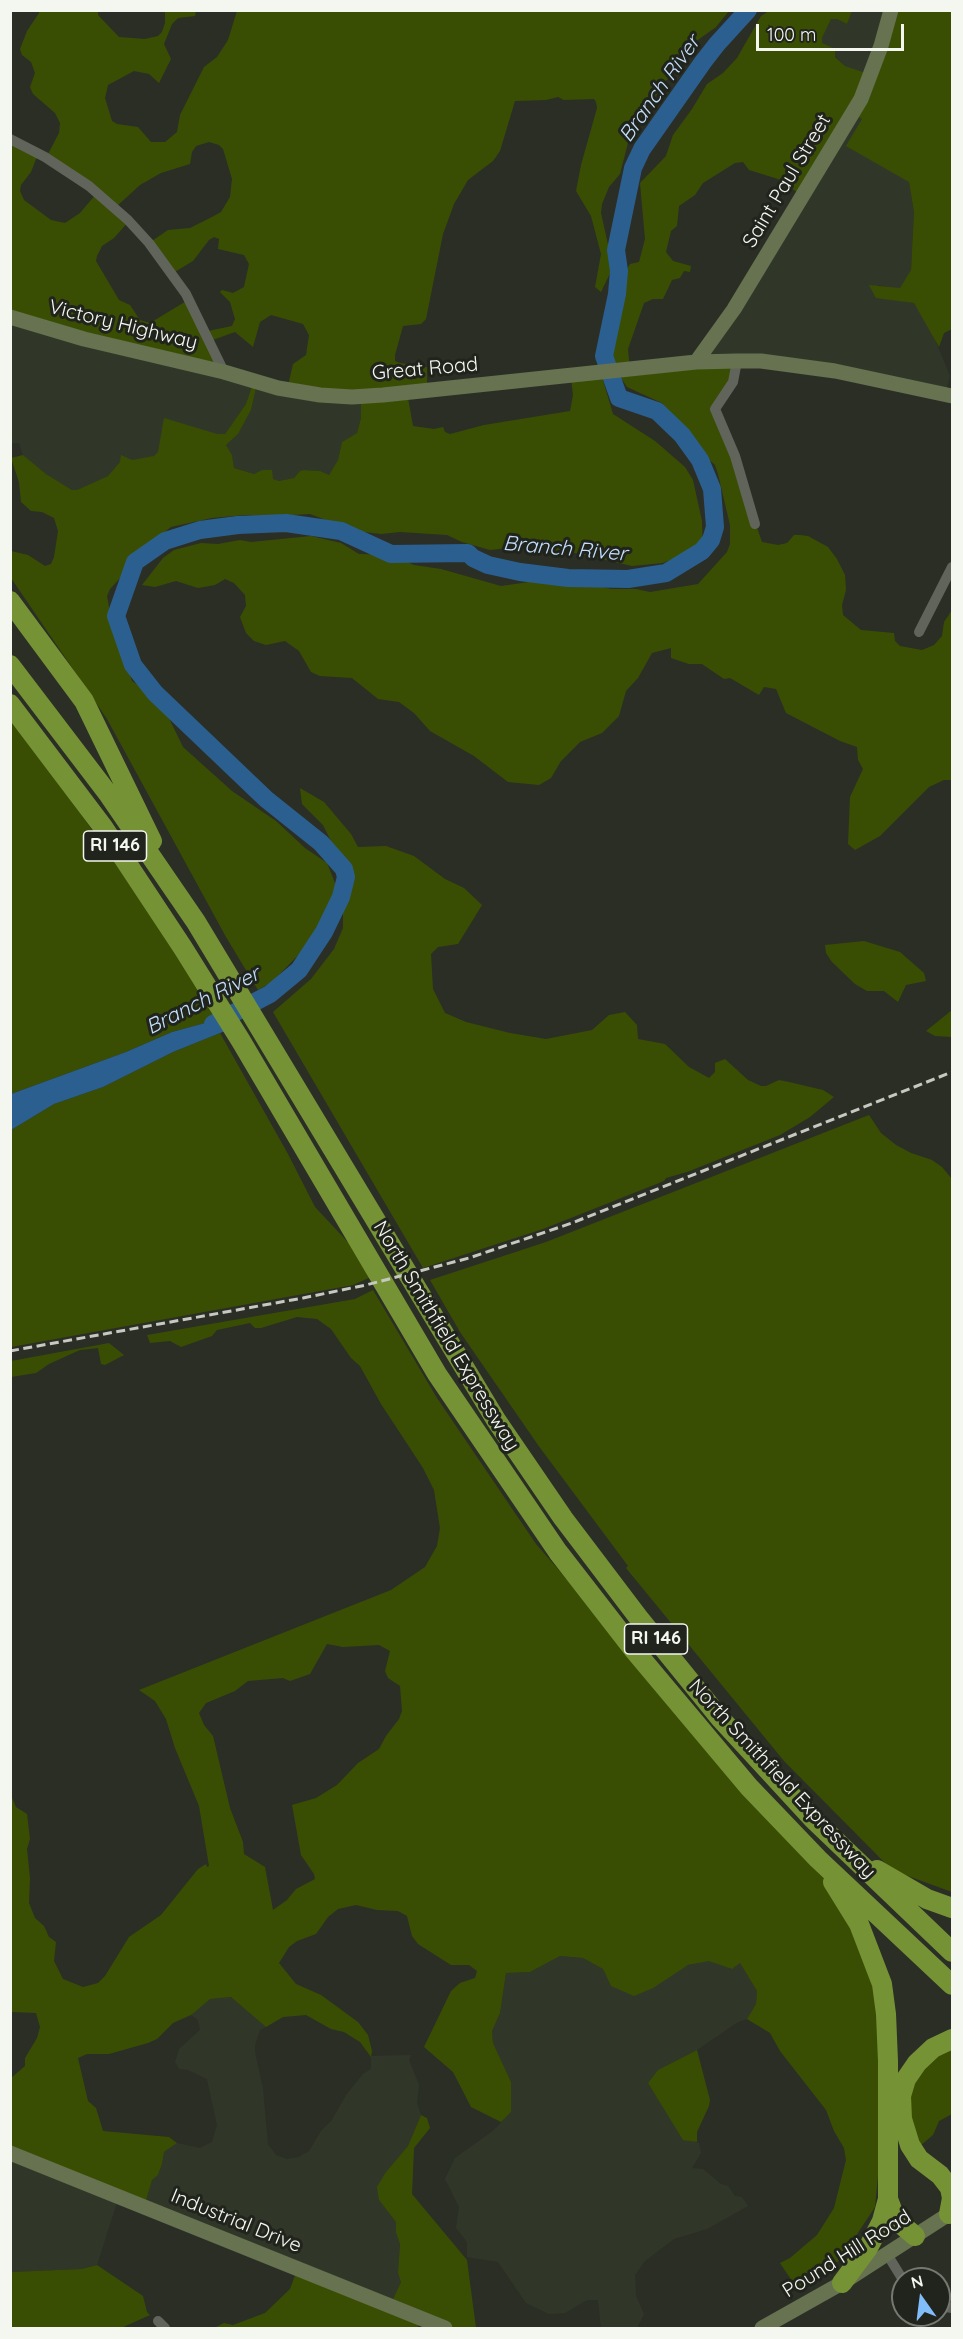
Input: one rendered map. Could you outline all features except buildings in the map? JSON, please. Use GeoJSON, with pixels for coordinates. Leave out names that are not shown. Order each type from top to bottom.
{"type":"FeatureCollection","features":[{"type":"Feature","properties":{"kind":"highway"},"geometry":{"type":"LineString","coordinates":[[10,602],[84,701],[146,826],[165,877]]}},
{"type":"Feature","properties":{"kind":"highway","name":"North Smithfield Expressway"},"geometry":{"type":"LineString","coordinates":[[10,665],[68,738],[165,877],[232,981],[490,1410],[536,1481],[638,1617],[720,1718],[813,1819],[952,1952]]}},
{"type":"Feature","properties":{"kind":"highway","name":"North Smithfield Expressway"},"geometry":{"type":"LineString","coordinates":[[10,704],[103,827],[212,993],[437,1374],[545,1534],[666,1689],[749,1786],[819,1859],[952,1985]]}},
{"type":"Feature","properties":{"kind":"highway"},"geometry":{"type":"LineString","coordinates":[[838,1842],[898,1884],[927,1899],[952,1908]]}},
{"type":"Feature","properties":{"kind":"highway"},"geometry":{"type":"LineString","coordinates":[[819,1859],[859,1924],[882,1984],[886,2014],[888,2199],[878,2230],[842,2283]]}},
{"type":"Feature","properties":{"kind":"highway"},"geometry":{"type":"LineString","coordinates":[[951,2213],[952,2194],[946,2177],[919,2159],[910,2145],[902,2120],[901,2096],[906,2079],[917,2063],[933,2048],[952,2040]]}},
{"type":"Feature","properties":{"kind":"highway"},"geometry":{"type":"LineString","coordinates":[[888,2199],[896,2220],[915,2236]]}},
{"type":"Feature","properties":{"kind":"main road","name":"Saint Paul Street"},"geometry":{"type":"LineString","coordinates":[[696,363],[734,309],[861,99],[881,46],[891,10]]}},
{"type":"Feature","properties":{"kind":"main road","name":"Victory Highway"},"geometry":{"type":"LineString","coordinates":[[10,317],[84,339],[224,372]]}},
{"type":"Feature","properties":{"kind":"main road","name":"Great Road"},"geometry":{"type":"LineString","coordinates":[[224,372],[278,388],[352,397],[627,369],[696,363],[761,361],[835,371],[952,396]]}},
{"type":"Feature","properties":{"kind":"main road","name":"Industrial Drive"},"geometry":{"type":"LineString","coordinates":[[10,2153],[445,2328]]}},
{"type":"Feature","properties":{"kind":"main road","name":"Pound Hill Road"},"geometry":{"type":"LineString","coordinates":[[762,2328],[842,2283],[951,2213]]}},
{"type":"Feature","properties":{"kind":"street"},"geometry":{"type":"LineString","coordinates":[[10,139],[45,157],[89,186],[128,220],[149,243],[186,294],[224,372]]}},
{"type":"Feature","properties":{"kind":"street"},"geometry":{"type":"LineString","coordinates":[[737,361],[733,382],[715,409],[735,456],[755,524]]}},
{"type":"Feature","properties":{"kind":"street"},"geometry":{"type":"LineString","coordinates":[[919,632],[952,567]]}},
{"type":"Feature","properties":{"kind":"street"},"geometry":{"type":"LineString","coordinates":[[887,2254],[895,2267]]}},
{"type":"Feature","properties":{"kind":"shaded area"},"geometry":{"type":"Polygon","coordinates":[[[852,11],[890,11],[866,73],[845,66],[822,43],[831,19],[847,24],[852,11]]]}},
{"type":"Feature","properties":{"kind":"shaded area"},"geometry":{"type":"Polygon","coordinates":[[[851,113],[865,120],[907,170],[914,212],[911,270],[900,289],[878,285],[885,298],[914,303],[931,330],[950,376],[944,398],[830,374],[705,360],[851,113]]]}},
{"type":"Feature","properties":{"kind":"shaded area"},"geometry":{"type":"Polygon","coordinates":[[[10,317],[252,386],[246,404],[225,434],[217,434],[158,452],[154,457],[120,462],[108,476],[77,490],[72,490],[46,474],[23,455],[19,443],[11,443],[10,317]]]}},
{"type":"Feature","properties":{"kind":"shaded area"},"geometry":{"type":"Polygon","coordinates":[[[256,388],[361,400],[361,418],[357,433],[342,442],[338,460],[329,475],[320,471],[304,470],[294,478],[279,481],[262,470],[254,474],[234,468],[232,455],[226,445],[238,434],[251,410],[256,388]]]}},
{"type":"Feature","properties":{"kind":"shaded area"},"geometry":{"type":"Polygon","coordinates":[[[560,1956],[583,1958],[603,1969],[611,1986],[709,1960],[732,1969],[740,1963],[757,1991],[756,2004],[747,2019],[738,2022],[697,2050],[658,2070],[648,2083],[683,2139],[699,2143],[701,2153],[692,2168],[703,2169],[721,2184],[728,2186],[735,2196],[742,2197],[748,2206],[707,2229],[674,2239],[645,2261],[635,2275],[636,2296],[644,2314],[637,2328],[601,2328],[598,2300],[587,2300],[565,2313],[549,2314],[526,2303],[498,2262],[467,2257],[467,2242],[456,2228],[459,2207],[445,2179],[455,2158],[494,2130],[511,2112],[511,2082],[493,2043],[492,2031],[500,2013],[506,1973],[530,1972],[560,1956]]]}},
{"type":"Feature","properties":{"kind":"shaded area"},"geometry":{"type":"Polygon","coordinates":[[[231,1997],[266,2027],[260,2030],[255,2052],[263,2089],[268,2144],[276,2155],[287,2159],[299,2157],[309,2151],[321,2131],[332,2120],[346,2095],[363,2074],[371,2069],[371,2056],[411,2055],[409,2060],[419,2085],[417,2103],[421,2115],[408,2146],[386,2172],[379,2200],[396,2222],[396,2233],[400,2244],[398,2273],[401,2282],[390,2306],[145,2204],[152,2180],[158,2175],[164,2152],[177,2143],[200,2148],[212,2142],[217,2125],[207,2079],[188,2070],[179,2069],[175,2062],[179,2049],[200,2030],[198,2020],[191,2015],[195,2010],[210,1999],[231,1997]]]}},
{"type":"Feature","properties":{"kind":"shaded area"},"geometry":{"type":"Polygon","coordinates":[[[11,2151],[119,2196],[97,2265],[82,2269],[11,2272],[11,2151]]]}},
{"type":"Feature","properties":{"kind":"green space"},"geometry":{"type":"Polygon","coordinates":[[[39,11],[98,11],[98,15],[119,37],[145,39],[158,36],[162,32],[165,11],[196,11],[195,16],[178,18],[172,24],[164,44],[171,59],[159,83],[149,74],[134,71],[108,85],[105,98],[112,121],[138,127],[151,142],[165,142],[177,132],[180,115],[204,67],[217,57],[228,40],[237,11],[729,11],[716,27],[688,47],[674,72],[630,135],[620,174],[609,187],[602,204],[601,213],[613,267],[601,292],[595,287],[601,254],[591,216],[576,191],[597,108],[596,102],[594,99],[564,100],[558,97],[546,100],[515,101],[500,151],[493,161],[468,180],[454,204],[443,234],[426,319],[421,324],[403,326],[395,355],[395,361],[400,363],[427,367],[427,393],[408,398],[413,426],[434,429],[443,427],[445,432],[450,434],[484,425],[570,411],[573,395],[571,378],[602,377],[613,414],[655,441],[685,467],[693,480],[702,521],[703,547],[663,563],[632,566],[575,553],[553,551],[535,545],[490,550],[447,535],[400,532],[381,534],[355,531],[310,514],[245,515],[212,518],[171,527],[157,538],[110,589],[107,596],[112,623],[132,681],[147,691],[165,710],[183,747],[232,791],[276,821],[305,848],[327,863],[339,893],[336,902],[310,943],[272,982],[258,990],[226,937],[107,719],[11,578],[11,551],[28,555],[45,566],[51,564],[58,531],[54,518],[42,512],[31,511],[21,502],[19,482],[11,458],[23,455],[46,474],[72,490],[77,490],[108,476],[120,462],[121,455],[132,460],[154,456],[158,452],[164,418],[217,434],[225,434],[246,404],[252,386],[256,388],[251,410],[238,434],[226,445],[232,455],[234,468],[254,474],[262,470],[272,470],[273,479],[279,481],[294,478],[304,470],[320,471],[329,475],[338,460],[342,442],[357,433],[361,418],[361,400],[287,390],[293,364],[306,355],[309,335],[303,324],[271,315],[260,322],[253,347],[235,332],[210,341],[222,369],[11,317],[11,138],[38,154],[20,191],[24,200],[51,220],[65,223],[80,213],[97,193],[47,156],[59,133],[60,123],[55,113],[33,94],[30,87],[35,73],[31,62],[22,55],[20,49],[27,31],[39,11]],[[209,142],[196,146],[192,152],[190,164],[161,173],[140,185],[116,207],[129,221],[114,238],[102,246],[96,261],[119,300],[130,305],[140,320],[150,323],[188,300],[208,331],[232,326],[235,319],[230,302],[220,292],[222,290],[233,293],[244,287],[249,264],[244,255],[218,249],[219,239],[214,237],[193,261],[173,273],[152,241],[168,230],[190,228],[221,212],[230,197],[232,179],[223,149],[209,142]]]}},
{"type":"Feature","properties":{"kind":"green space"},"geometry":{"type":"Polygon","coordinates":[[[769,11],[852,11],[847,24],[831,19],[822,43],[835,49],[835,57],[845,66],[866,73],[890,11],[952,11],[952,329],[944,333],[939,347],[914,303],[876,298],[869,285],[900,288],[911,270],[914,212],[909,182],[846,146],[862,119],[852,113],[801,195],[778,179],[749,170],[743,162],[735,163],[703,183],[695,195],[679,206],[677,226],[671,231],[666,252],[673,261],[691,266],[690,272],[684,271],[680,278],[672,280],[663,299],[653,299],[644,303],[628,349],[630,371],[731,363],[733,377],[715,407],[762,542],[778,545],[787,543],[794,535],[800,535],[808,536],[828,547],[845,575],[843,615],[861,630],[894,633],[895,641],[900,646],[922,650],[934,645],[942,636],[944,622],[952,610],[952,780],[944,780],[929,787],[880,836],[855,850],[848,844],[850,797],[863,769],[858,760],[857,747],[840,741],[786,713],[776,689],[764,687],[759,695],[730,678],[724,679],[702,664],[689,664],[671,658],[671,648],[652,653],[638,678],[626,691],[619,716],[602,733],[580,742],[561,761],[551,778],[539,785],[508,782],[474,756],[430,731],[414,713],[399,702],[378,699],[352,678],[320,676],[311,672],[299,651],[285,641],[266,645],[254,641],[246,633],[240,617],[246,606],[245,595],[234,583],[225,579],[215,585],[198,588],[176,581],[155,587],[142,585],[163,558],[174,550],[201,543],[218,544],[240,540],[251,542],[311,536],[341,543],[359,554],[392,555],[414,565],[441,569],[501,586],[543,580],[574,586],[594,585],[611,589],[636,589],[650,592],[698,584],[727,552],[730,544],[730,525],[715,465],[697,449],[662,403],[627,387],[617,372],[609,343],[609,332],[617,303],[617,287],[630,264],[639,262],[645,239],[640,183],[666,156],[673,135],[707,84],[723,73],[737,58],[761,16],[769,11]]]}},
{"type":"Feature","properties":{"kind":"green space"},"geometry":{"type":"Polygon","coordinates":[[[10,720],[71,800],[176,950],[215,1017],[205,1023],[172,1032],[126,1052],[11,1094],[10,720]]]}},
{"type":"Feature","properties":{"kind":"green space"},"geometry":{"type":"Polygon","coordinates":[[[300,788],[324,802],[351,834],[358,847],[386,846],[414,856],[445,879],[464,888],[482,905],[458,944],[438,947],[431,954],[433,989],[445,1013],[466,1022],[546,1039],[592,1030],[609,1015],[625,1012],[637,1025],[638,1039],[665,1044],[689,1067],[709,1078],[715,1072],[715,1063],[725,1059],[748,1080],[761,1086],[779,1080],[823,1090],[834,1097],[810,1117],[780,1135],[666,1178],[664,1181],[543,1229],[423,1268],[273,1012],[311,979],[334,949],[343,928],[343,897],[352,873],[350,866],[332,843],[323,825],[302,804],[300,788]]]}},
{"type":"Feature","properties":{"kind":"green space"},"geometry":{"type":"Polygon","coordinates":[[[864,941],[900,952],[924,973],[926,981],[906,985],[898,1002],[884,991],[867,991],[855,984],[832,962],[826,953],[825,945],[864,941]]]}},
{"type":"Feature","properties":{"kind":"green space"},"geometry":{"type":"Polygon","coordinates":[[[952,1010],[952,1037],[935,1036],[926,1031],[952,1010]]]}},
{"type":"Feature","properties":{"kind":"green space"},"geometry":{"type":"Polygon","coordinates":[[[220,1033],[315,1207],[359,1254],[371,1277],[353,1285],[11,1347],[11,1130],[54,1104],[103,1087],[173,1052],[220,1033]]]}},
{"type":"Feature","properties":{"kind":"green space"},"geometry":{"type":"Polygon","coordinates":[[[869,1115],[881,1133],[896,1145],[932,1160],[942,1167],[952,1179],[952,1892],[897,1872],[886,1864],[784,1761],[626,1568],[628,1566],[538,1445],[460,1332],[430,1280],[546,1242],[869,1115]]]}},
{"type":"Feature","properties":{"kind":"green space"},"geometry":{"type":"Polygon","coordinates":[[[373,1290],[437,1398],[536,1544],[835,1887],[883,1993],[878,2065],[880,2155],[875,2207],[840,2260],[798,2290],[780,2263],[790,2258],[817,2235],[834,2208],[846,2160],[844,2148],[826,2110],[780,2051],[770,2033],[747,2019],[756,2004],[757,1991],[740,1963],[732,1969],[709,1961],[688,1965],[653,1988],[634,1996],[611,1986],[603,1969],[583,1958],[560,1956],[530,1972],[506,1973],[500,2013],[492,2031],[493,2043],[511,2082],[511,2112],[501,2122],[471,2107],[453,2072],[424,2047],[451,1991],[460,1983],[475,1978],[477,1971],[469,1965],[451,1965],[418,1944],[412,1936],[407,1916],[398,1911],[377,1910],[356,1905],[338,1909],[328,1917],[316,1934],[297,1941],[289,1947],[279,1963],[296,1984],[321,1995],[358,2022],[368,2035],[372,2051],[371,2057],[360,2042],[306,2015],[283,2017],[266,2027],[231,1997],[210,1999],[191,2015],[173,2023],[157,2039],[109,2054],[87,2054],[78,2058],[88,2101],[96,2108],[103,2131],[169,2137],[177,2143],[164,2152],[158,2175],[152,2180],[145,2204],[11,2151],[11,2078],[25,2066],[25,2058],[37,2038],[40,2027],[36,2013],[11,2012],[10,1793],[16,1807],[27,1814],[30,1839],[27,1849],[30,1878],[29,1903],[35,1918],[44,1926],[49,1937],[56,1942],[54,1961],[63,1979],[83,1987],[98,1983],[105,1976],[129,1937],[161,1915],[198,1869],[206,1864],[207,1867],[209,1866],[199,1806],[175,1748],[166,1719],[155,1701],[139,1690],[391,1590],[425,1567],[437,1546],[440,1528],[434,1490],[423,1468],[381,1404],[360,1366],[351,1358],[331,1329],[317,1319],[297,1317],[261,1328],[255,1328],[250,1323],[217,1330],[212,1336],[181,1347],[170,1341],[150,1343],[147,1335],[355,1299],[373,1290]],[[327,1644],[310,1674],[290,1681],[283,1678],[248,1681],[235,1691],[206,1703],[199,1713],[204,1725],[213,1736],[230,1808],[243,1842],[244,1854],[265,1867],[273,1910],[287,1900],[296,1889],[315,1879],[301,1855],[292,1805],[316,1798],[337,1785],[358,1763],[379,1749],[402,1711],[400,1686],[388,1678],[385,1671],[390,1651],[379,1645],[343,1647],[327,1644]]]}},
{"type":"Feature","properties":{"kind":"green space"},"geometry":{"type":"Polygon","coordinates":[[[109,1343],[124,1355],[105,1365],[101,1364],[98,1348],[80,1350],[49,1364],[36,1373],[11,1377],[11,1361],[109,1343]]]}},
{"type":"Feature","properties":{"kind":"green space"},"geometry":{"type":"Polygon","coordinates":[[[952,2039],[952,2114],[939,2121],[933,2135],[915,2150],[900,2107],[930,2049],[952,2039]]]}},
{"type":"Feature","properties":{"kind":"green space"},"geometry":{"type":"Polygon","coordinates":[[[697,2050],[710,2100],[697,2132],[697,2142],[683,2140],[648,2083],[658,2070],[697,2050]]]}},
{"type":"Feature","properties":{"kind":"green space"},"geometry":{"type":"Polygon","coordinates":[[[421,2115],[427,2118],[430,2128],[414,2148],[412,2194],[467,2260],[476,2328],[447,2328],[422,2320],[417,2328],[214,2328],[224,2323],[233,2325],[265,2313],[290,2289],[297,2270],[390,2306],[401,2282],[398,2273],[400,2244],[396,2233],[396,2222],[379,2200],[377,2187],[386,2172],[408,2146],[421,2115]]]}},
{"type":"Feature","properties":{"kind":"green space"},"geometry":{"type":"Polygon","coordinates":[[[97,2265],[143,2296],[150,2315],[121,2328],[11,2328],[11,2272],[82,2269],[97,2265]]]}},
{"type":"Feature","properties":{"kind":"water"},"geometry":{"type":"Polygon","coordinates":[[[215,1017],[230,1029],[173,1052],[103,1087],[54,1104],[11,1130],[11,1094],[126,1052],[172,1032],[205,1023],[215,1017]]]}},
{"type":"Feature","properties":{"kind":"waterway","name":"Branch River"},"geometry":{"type":"LineString","coordinates":[[213,1024],[270,994],[299,970],[324,932],[341,897],[346,877],[344,869],[321,843],[266,799],[155,693],[133,665],[116,616],[135,562],[165,541],[200,530],[238,525],[286,523],[341,531],[391,554],[468,553],[488,565],[568,578],[628,579],[666,573],[702,551],[711,540],[715,527],[712,489],[700,460],[682,435],[657,411],[619,398],[604,356],[617,294],[619,271],[616,250],[633,168],[642,149],[703,62],[748,10]]}},
{"type":"Feature","properties":{"kind":"railway"},"geometry":{"type":"LineString","coordinates":[[10,1351],[303,1298],[366,1285],[469,1258],[572,1223],[952,1072]]}}]}
